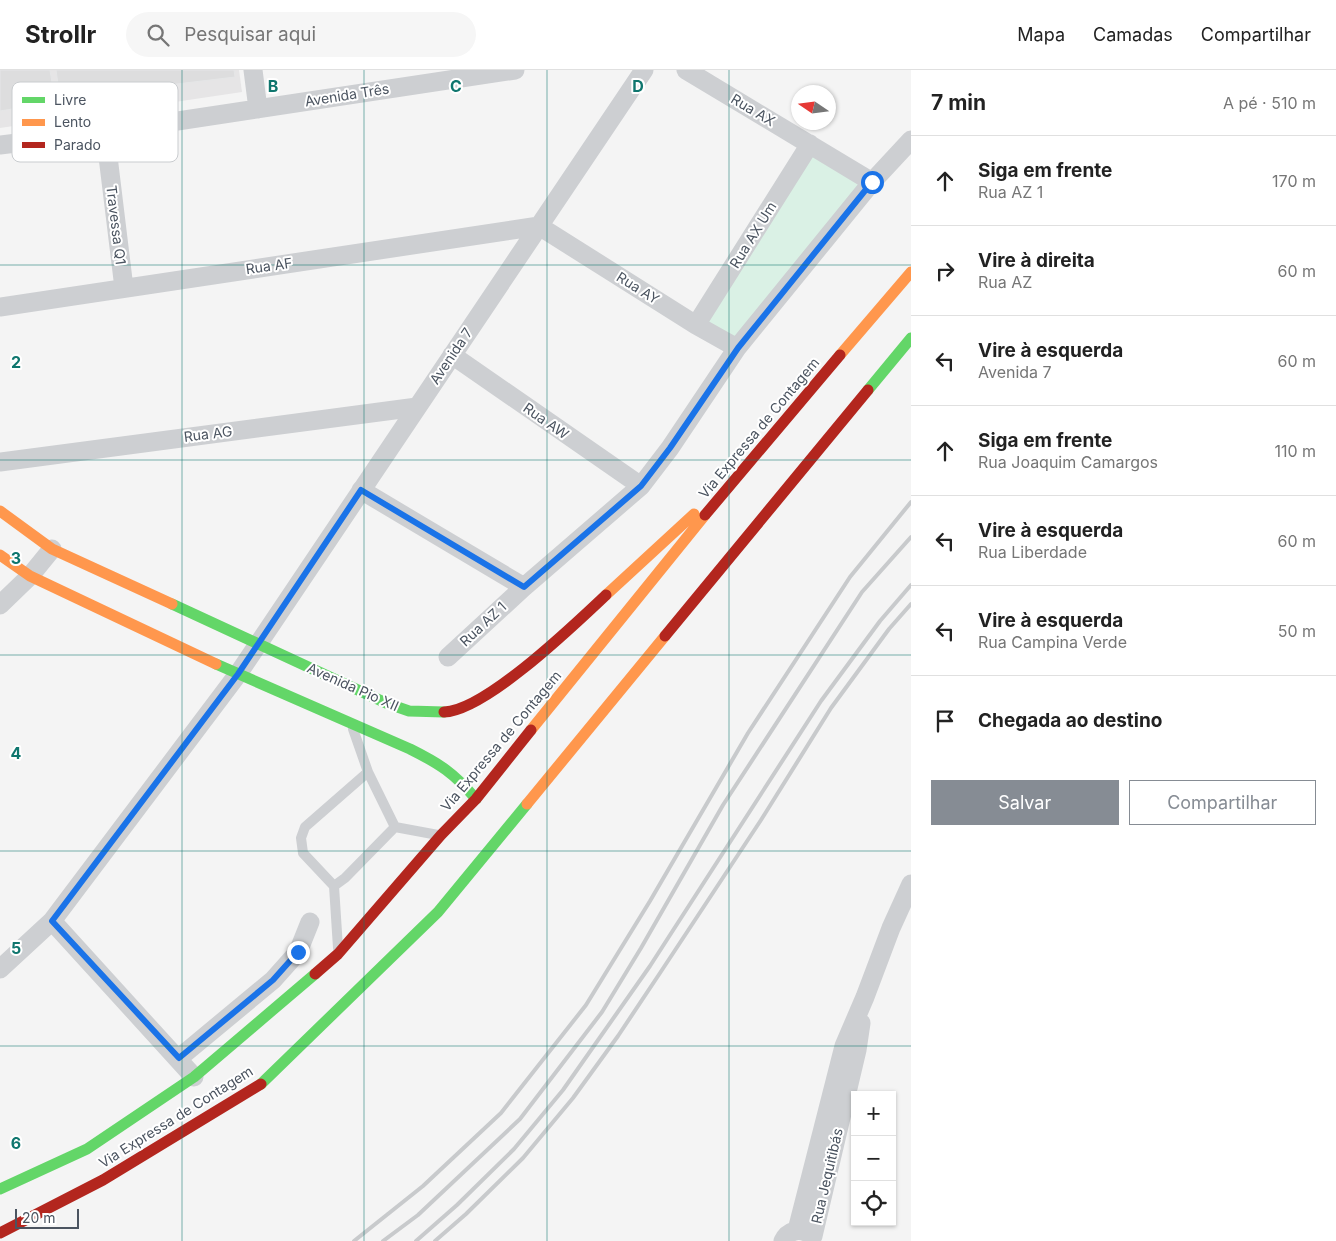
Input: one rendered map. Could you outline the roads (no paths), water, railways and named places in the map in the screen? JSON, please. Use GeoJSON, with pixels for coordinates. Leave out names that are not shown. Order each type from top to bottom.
{"type":"FeatureCollection","features":[{"type":"Feature","properties":{"kind":"main road","name":"Via Expressa de Contagem"},"geometry":{"type":"LineString","coordinates":[[0,1189],[87,1149],[194,1077],[338,954],[441,835],[476,799],[740,472],[911,272]]}},
{"type":"Feature","properties":{"kind":"main road","name":"Via Expressa de Contagem"},"geometry":{"type":"LineString","coordinates":[[0,1233],[103,1180],[260,1085],[438,912],[911,338]]}},
{"type":"Feature","properties":{"kind":"main road","name":"Avenida Pio XII"},"geometry":{"type":"LineString","coordinates":[[0,511],[52,549],[393,706],[408,711],[430,713],[454,712],[477,702],[511,678],[588,612],[740,472]]}},
{"type":"Feature","properties":{"kind":"main road"},"geometry":{"type":"LineString","coordinates":[[0,555],[30,576],[238,674],[440,764],[461,781],[476,799]]}},
{"type":"Feature","properties":{"kind":"street"},"geometry":{"type":"LineString","coordinates":[[253,70],[258,109]]}},
{"type":"Feature","properties":{"kind":"street","name":"Avenida Três"},"geometry":{"type":"LineString","coordinates":[[178,121],[258,109],[413,77],[515,70]]}},
{"type":"Feature","properties":{"kind":"street","name":"Avenida 7"},"geometry":{"type":"LineString","coordinates":[[0,968],[52,921],[238,674],[644,70]]}},
{"type":"Feature","properties":{"kind":"street","name":"Rua AX"},"geometry":{"type":"LineString","coordinates":[[686,70],[872,182]]}},
{"type":"Feature","properties":{"kind":"street","name":"Rua AZ 1"},"geometry":{"type":"LineString","coordinates":[[448,657],[524,587],[641,486],[670,448],[738,348],[872,182],[911,140]]}},
{"type":"Feature","properties":{"kind":"street","name":"Rua AX Um"},"geometry":{"type":"LineString","coordinates":[[696,325],[810,144]]}},
{"type":"Feature","properties":{"kind":"street","name":"Travessa Q1"},"geometry":{"type":"LineString","coordinates":[[109,162],[124,288]]}},
{"type":"Feature","properties":{"kind":"street","name":"Rua AF"},"geometry":{"type":"LineString","coordinates":[[0,307],[539,226]]}},
{"type":"Feature","properties":{"kind":"street","name":"Rua AY"},"geometry":{"type":"LineString","coordinates":[[539,226],[696,325],[738,348]]}},
{"type":"Feature","properties":{"kind":"street","name":"Rua AW"},"geometry":{"type":"LineString","coordinates":[[452,355],[641,486]]}},
{"type":"Feature","properties":{"kind":"street","name":"Rua AG"},"geometry":{"type":"LineString","coordinates":[[0,462],[417,408]]}},
{"type":"Feature","properties":{"kind":"street"},"geometry":{"type":"LineString","coordinates":[[361,490],[524,587]]}},
{"type":"Feature","properties":{"kind":"street"},"geometry":{"type":"LineString","coordinates":[[0,605],[30,576],[52,549]]}},
{"type":"Feature","properties":{"kind":"street","name":"Rua Jequitibás"},"geometry":{"type":"LineString","coordinates":[[802,1237],[857,1050],[864,998],[891,928],[911,884]]}},
{"type":"Feature","properties":{"kind":"street"},"geometry":{"type":"LineString","coordinates":[[52,921],[179,1058],[194,1077]]}},
{"type":"Feature","properties":{"kind":"street"},"geometry":{"type":"LineString","coordinates":[[179,1058],[273,980],[298,952],[310,922]]}},
{"type":"Feature","properties":{"kind":"lane"},"geometry":{"type":"LineString","coordinates":[[351,723],[368,772],[395,827]]}},
{"type":"Feature","properties":{"kind":"lane"},"geometry":{"type":"LineString","coordinates":[[338,954],[334,886],[303,853],[301,838],[305,826],[368,772]]}},
{"type":"Feature","properties":{"kind":"lane"},"geometry":{"type":"LineString","coordinates":[[395,827],[441,835]]}},
{"type":"Feature","properties":{"kind":"lane"},"geometry":{"type":"LineString","coordinates":[[334,886],[345,878],[395,827]]}},
{"type":"Feature","properties":{"kind":"railway"},"geometry":{"type":"LineString","coordinates":[[354,1241],[423,1186],[501,1113],[586,1005],[650,901],[748,733],[850,577],[911,502]]}},
{"type":"Feature","properties":{"kind":"railway"},"geometry":{"type":"LineString","coordinates":[[383,1241],[418,1215],[520,1119],[602,1012],[723,805],[862,592],[911,537]]}},
{"type":"Feature","properties":{"kind":"railway"},"geometry":{"type":"LineString","coordinates":[[416,1241],[457,1205],[514,1149],[563,1090],[650,966],[821,701],[880,621],[911,585]]}},
{"type":"Feature","properties":{"kind":"railway"},"geometry":{"type":"LineString","coordinates":[[435,1241],[466,1214],[523,1158],[573,1098],[618,1036],[660,973],[761,820],[831,708],[889,629],[911,604]]}}]}
